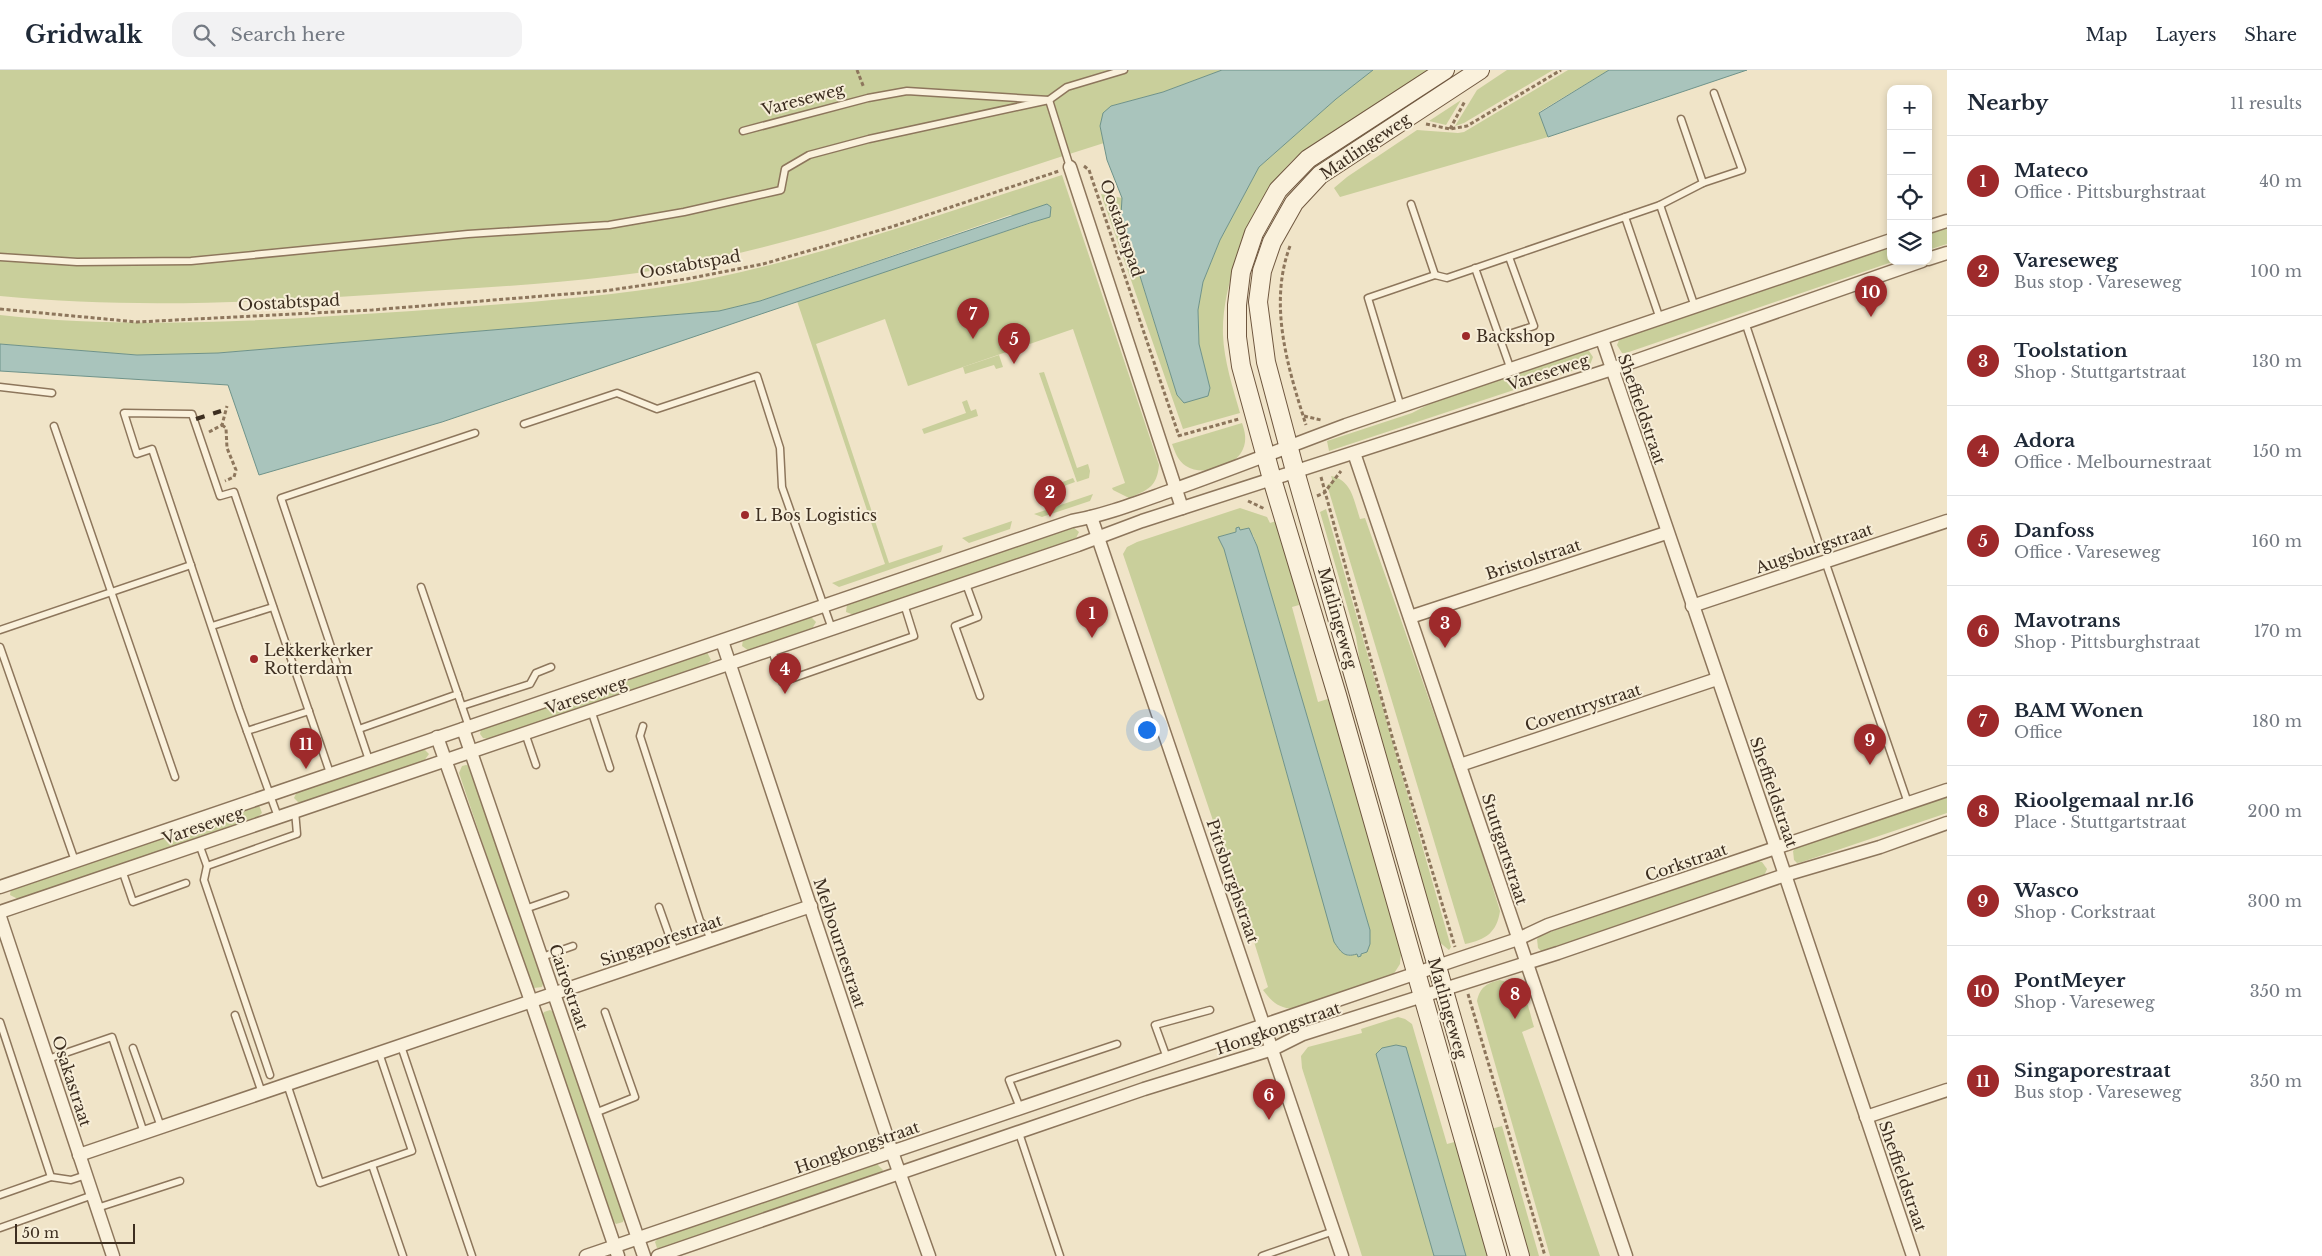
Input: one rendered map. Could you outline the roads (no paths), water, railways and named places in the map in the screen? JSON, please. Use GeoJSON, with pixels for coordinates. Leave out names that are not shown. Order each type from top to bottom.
{"type":"FeatureCollection","features":[{"type":"Feature","properties":{"kind":"main road","name":"Matlingeweg"},"geometry":{"type":"LineString","coordinates":[[1446,70],[1308,159],[1278,190],[1254,233],[1241,272],[1237,304],[1237,337],[1241,366],[1272,479],[1337,695],[1415,974],[1497,1256]]}},
{"type":"Feature","properties":{"kind":"main road","name":"Matlingeweg"},"geometry":{"type":"LineString","coordinates":[[1480,70],[1320,176],[1294,203],[1272,242],[1262,271],[1258,302],[1266,362],[1288,447],[1520,1256]]}},
{"type":"Feature","properties":{"kind":"street"},"geometry":{"type":"LineString","coordinates":[[1070,167],[1182,508]]}},
{"type":"Feature","properties":{"kind":"street"},"geometry":{"type":"LineString","coordinates":[[1932,226],[1947,221]]}},
{"type":"Feature","properties":{"kind":"street","name":"Vareseweg"},"geometry":{"type":"LineString","coordinates":[[0,887],[270,793],[1072,521],[1091,517],[1176,489],[1266,457],[1310,437],[1602,340],[1887,241]]}},
{"type":"Feature","properties":{"kind":"street"},"geometry":{"type":"LineString","coordinates":[[1932,258],[1947,253]]}},
{"type":"Feature","properties":{"kind":"street","name":"Vareseweg"},"geometry":{"type":"LineString","coordinates":[[0,912],[445,759],[966,584],[1182,508],[1612,368],[1910,265]]}},
{"type":"Feature","properties":{"kind":"street","name":"Sheffieldstraat"},"geometry":{"type":"LineString","coordinates":[[1602,340],[1913,1256]]}},
{"type":"Feature","properties":{"kind":"street","name":"Stuttgartstraat"},"geometry":{"type":"LineString","coordinates":[[1354,453],[1626,1256]]}},
{"type":"Feature","properties":{"kind":"street","name":"Pittsburghstraat"},"geometry":{"type":"LineString","coordinates":[[1091,517],[1342,1256]]}},
{"type":"Feature","properties":{"kind":"street","name":"Augsburgstraat"},"geometry":{"type":"LineString","coordinates":[[1692,606],[1947,521]]}},
{"type":"Feature","properties":{"kind":"street","name":"Bristolstraat"},"geometry":{"type":"LineString","coordinates":[[1410,617],[1666,533]]}},
{"type":"Feature","properties":{"kind":"street","name":"Melbournestraat"},"geometry":{"type":"LineString","coordinates":[[722,641],[892,1152],[929,1256]]}},
{"type":"Feature","properties":{"kind":"street","name":"Coventrystraat"},"geometry":{"type":"LineString","coordinates":[[1460,765],[1717,679]]}},
{"type":"Feature","properties":{"kind":"street","name":"Cairostraat"},"geometry":{"type":"LineString","coordinates":[[466,728],[471,751],[644,1256]]}},
{"type":"Feature","properties":{"kind":"street"},"geometry":{"type":"LineString","coordinates":[[437,737],[531,1002],[616,1251]]}},
{"type":"Feature","properties":{"kind":"street","name":"Corkstraat"},"geometry":{"type":"LineString","coordinates":[[1436,966],[1947,790]]}},
{"type":"Feature","properties":{"kind":"street"},"geometry":{"type":"LineString","coordinates":[[1443,990],[1785,875],[1947,823]]}},
{"type":"Feature","properties":{"kind":"street","name":"Singaporestraat"},"geometry":{"type":"LineString","coordinates":[[80,1154],[811,906]]}},
{"type":"Feature","properties":{"kind":"street","name":"Osakastraat"},"geometry":{"type":"LineString","coordinates":[[0,917],[114,1256]]}},
{"type":"Feature","properties":{"kind":"street","name":"Hongkongstraat"},"geometry":{"type":"LineString","coordinates":[[586,1256],[616,1251],[638,1239],[1436,966]]}},
{"type":"Feature","properties":{"kind":"street","name":"Hongkongstraat"},"geometry":{"type":"LineString","coordinates":[[658,1256],[1144,1090],[1273,1049],[1303,1034],[1443,990]]}},
{"type":"Feature","properties":{"kind":"street"},"geometry":{"type":"LineString","coordinates":[[1138,1068],[1144,1090]]}},
{"type":"Feature","properties":{"kind":"street"},"geometry":{"type":"LineString","coordinates":[[1866,1117],[1947,1090]]}},
{"type":"Feature","properties":{"kind":"lane"},"geometry":{"type":"LineString","coordinates":[[0,257],[77,262],[191,261],[468,234],[609,224],[684,212],[781,190],[785,168],[809,155],[869,139],[1049,100],[1067,88],[1124,70]]}},
{"type":"Feature","properties":{"kind":"lane","name":"Vareseweg"},"geometry":{"type":"LineString","coordinates":[[743,132],[896,92],[921,91],[1049,100]]}},
{"type":"Feature","properties":{"kind":"lane"},"geometry":{"type":"LineString","coordinates":[[1401,407],[1368,298],[1435,275],[1447,278],[1509,257],[1660,205],[1703,183],[1742,170],[1714,93]]}},
{"type":"Feature","properties":{"kind":"lane"},"geometry":{"type":"LineString","coordinates":[[1049,100],[1070,167]]}},
{"type":"Feature","properties":{"kind":"lane"},"geometry":{"type":"LineString","coordinates":[[1681,119],[1703,183]]}},
{"type":"Feature","properties":{"kind":"lane"},"geometry":{"type":"LineString","coordinates":[[1411,204],[1435,275]]}},
{"type":"Feature","properties":{"kind":"lane"},"geometry":{"type":"LineString","coordinates":[[1660,205],[1695,308]]}},
{"type":"Feature","properties":{"kind":"lane"},"geometry":{"type":"LineString","coordinates":[[1625,217],[1660,320]]}},
{"type":"Feature","properties":{"kind":"lane"},"geometry":{"type":"LineString","coordinates":[[1500,337],[1534,326],[1509,257]]}},
{"type":"Feature","properties":{"kind":"lane"},"geometry":{"type":"LineString","coordinates":[[1475,268],[1511,370]]}},
{"type":"Feature","properties":{"kind":"lane"},"geometry":{"type":"LineString","coordinates":[[1745,322],[1818,541]]}},
{"type":"Feature","properties":{"kind":"lane"},"geometry":{"type":"LineString","coordinates":[[524,424],[617,393],[657,409],[757,376],[780,448],[782,487],[832,629]]}},
{"type":"Feature","properties":{"kind":"lane"},"geometry":{"type":"LineString","coordinates":[[0,388],[52,393]]}},
{"type":"Feature","properties":{"kind":"lane"},"geometry":{"type":"LineString","coordinates":[[278,817],[152,449],[137,454],[124,413],[192,414],[220,496],[234,492],[330,773]]}},
{"type":"Feature","properties":{"kind":"lane"},"geometry":{"type":"LineString","coordinates":[[54,426],[175,777]]}},
{"type":"Feature","properties":{"kind":"lane"},"geometry":{"type":"LineString","coordinates":[[369,760],[281,498],[475,433]]}},
{"type":"Feature","properties":{"kind":"lane"},"geometry":{"type":"LineString","coordinates":[[1825,561],[1908,803]]}},
{"type":"Feature","properties":{"kind":"lane"},"geometry":{"type":"LineString","coordinates":[[0,630],[191,565]]}},
{"type":"Feature","properties":{"kind":"lane"},"geometry":{"type":"LineString","coordinates":[[966,584],[978,617],[955,626],[980,696]]}},
{"type":"Feature","properties":{"kind":"lane"},"geometry":{"type":"LineString","coordinates":[[421,587],[462,706],[466,728]]}},
{"type":"Feature","properties":{"kind":"lane"},"geometry":{"type":"LineString","coordinates":[[772,650],[782,682],[914,636],[904,604]]}},
{"type":"Feature","properties":{"kind":"lane"},"geometry":{"type":"LineString","coordinates":[[212,626],[273,607]]}},
{"type":"Feature","properties":{"kind":"lane"},"geometry":{"type":"LineString","coordinates":[[0,647],[75,861]]}},
{"type":"Feature","properties":{"kind":"lane"},"geometry":{"type":"LineString","coordinates":[[462,706],[530,684],[536,673],[551,667]]}},
{"type":"Feature","properties":{"kind":"lane"},"geometry":{"type":"LineString","coordinates":[[359,729],[458,694]]}},
{"type":"Feature","properties":{"kind":"lane"},"geometry":{"type":"LineString","coordinates":[[591,710],[610,768]]}},
{"type":"Feature","properties":{"kind":"lane"},"geometry":{"type":"LineString","coordinates":[[247,731],[309,711]]}},
{"type":"Feature","properties":{"kind":"lane"},"geometry":{"type":"LineString","coordinates":[[643,726],[640,736],[700,922],[706,928],[711,940]]}},
{"type":"Feature","properties":{"kind":"lane"},"geometry":{"type":"LineString","coordinates":[[525,733],[536,765]]}},
{"type":"Feature","properties":{"kind":"lane"},"geometry":{"type":"LineString","coordinates":[[207,866],[297,834],[295,811]]}},
{"type":"Feature","properties":{"kind":"lane"},"geometry":{"type":"LineString","coordinates":[[199,844],[207,866],[204,880],[270,1075]]}},
{"type":"Feature","properties":{"kind":"lane"},"geometry":{"type":"LineString","coordinates":[[122,870],[133,902],[186,883]]}},
{"type":"Feature","properties":{"kind":"lane"},"geometry":{"type":"LineString","coordinates":[[525,909],[565,895]]}},
{"type":"Feature","properties":{"kind":"lane"},"geometry":{"type":"LineString","coordinates":[[660,906],[675,952]]}},
{"type":"Feature","properties":{"kind":"lane"},"geometry":{"type":"LineString","coordinates":[[542,957],[574,946]]}},
{"type":"Feature","properties":{"kind":"lane"},"geometry":{"type":"LineString","coordinates":[[1167,1058],[1155,1025],[1210,1010]]}},
{"type":"Feature","properties":{"kind":"lane"},"geometry":{"type":"LineString","coordinates":[[595,1113],[635,1097],[605,1012]]}},
{"type":"Feature","properties":{"kind":"lane"},"geometry":{"type":"LineString","coordinates":[[235,1014],[262,1093]]}},
{"type":"Feature","properties":{"kind":"lane"},"geometry":{"type":"LineString","coordinates":[[0,1022],[51,1177]]}},
{"type":"Feature","properties":{"kind":"lane"},"geometry":{"type":"LineString","coordinates":[[48,1059],[112,1037],[144,1133]]}},
{"type":"Feature","properties":{"kind":"lane"},"geometry":{"type":"LineString","coordinates":[[1020,1108],[1009,1080],[1117,1044]]}},
{"type":"Feature","properties":{"kind":"lane"},"geometry":{"type":"LineString","coordinates":[[400,1046],[472,1256]]}},
{"type":"Feature","properties":{"kind":"lane"},"geometry":{"type":"LineString","coordinates":[[133,1048],[161,1127]]}},
{"type":"Feature","properties":{"kind":"lane"},"geometry":{"type":"LineString","coordinates":[[287,1084],[320,1182],[372,1165],[412,1151],[379,1053]]}},
{"type":"Feature","properties":{"kind":"lane"},"geometry":{"type":"LineString","coordinates":[[1019,1133],[1060,1256]]}},
{"type":"Feature","properties":{"kind":"lane"},"geometry":{"type":"LineString","coordinates":[[372,1165],[402,1256]]}},
{"type":"Feature","properties":{"kind":"lane"},"geometry":{"type":"LineString","coordinates":[[0,1195],[51,1177],[71,1180],[86,1174]]}},
{"type":"Feature","properties":{"kind":"lane"},"geometry":{"type":"LineString","coordinates":[[98,1208],[180,1182]]}},
{"type":"Feature","properties":{"kind":"lane"},"geometry":{"type":"LineString","coordinates":[[0,1228],[93,1195]]}},
{"type":"Feature","properties":{"kind":"lane"},"geometry":{"type":"LineString","coordinates":[[1262,1256],[1334,1231]]}},
{"type":"Feature","properties":{"kind":"water"},"geometry":{"type":"Polygon","coordinates":[[[1222,70],[1373,70],[1336,99],[1259,167],[1220,240],[1203,282],[1198,310],[1199,344],[1210,388],[1208,396],[1184,403],[1177,395],[1121,215],[1122,198],[1107,160],[1100,126],[1103,113],[1111,106],[1163,92],[1222,70]]]}},
{"type":"Feature","properties":{"kind":"water"},"geometry":{"type":"Polygon","coordinates":[[[1609,70],[1747,70],[1548,137],[1539,113],[1609,70]]]}},
{"type":"Feature","properties":{"kind":"water"},"geometry":{"type":"Polygon","coordinates":[[[1047,204],[1051,207],[1050,217],[442,422],[259,475],[228,385],[0,371],[0,344],[137,355],[218,353],[719,311],[760,301],[1047,204]]]}},
{"type":"Feature","properties":{"kind":"water"},"geometry":{"type":"Polygon","coordinates":[[[1239,527],[1240,530],[1249,528],[1257,546],[1370,930],[1370,944],[1367,952],[1358,957],[1357,954],[1346,955],[1334,942],[1224,549],[1218,537],[1236,532],[1236,528],[1239,527]]]}},
{"type":"Feature","properties":{"kind":"water"},"geometry":{"type":"Polygon","coordinates":[[[1396,1045],[1406,1047],[1466,1256],[1434,1256],[1376,1054],[1382,1048],[1396,1045]]]}},
{"type":"Feature","properties":{"kind":"railway"},"geometry":{"type":"LineString","coordinates":[[196,419],[221,411]]}},
{"type":"Feature","properties":{"kind":"place","name":"PontMeyer"},"geometry":{"type":"Point","coordinates":[1871,317]}},
{"type":"Feature","properties":{"kind":"place","name":"Backshop"},"geometry":{"type":"Point","coordinates":[1466,336]}},
{"type":"Feature","properties":{"kind":"place","name":"BAM Wonen"},"geometry":{"type":"Point","coordinates":[973,339]}},
{"type":"Feature","properties":{"kind":"place","name":"Danfoss"},"geometry":{"type":"Point","coordinates":[1014,364]}},
{"type":"Feature","properties":{"kind":"place","name":"L Bos Logistics"},"geometry":{"type":"Point","coordinates":[745,515]}},
{"type":"Feature","properties":{"kind":"place","name":"Vareseweg"},"geometry":{"type":"Point","coordinates":[1050,517]}},
{"type":"Feature","properties":{"kind":"place","name":"Mateco"},"geometry":{"type":"Point","coordinates":[1092,638]}},
{"type":"Feature","properties":{"kind":"place","name":"Toolstation"},"geometry":{"type":"Point","coordinates":[1445,648]}},
{"type":"Feature","properties":{"kind":"place","name":"Lekkerkerker Rotterdam"},"geometry":{"type":"Point","coordinates":[254,659]}},
{"type":"Feature","properties":{"kind":"place","name":"Adora"},"geometry":{"type":"Point","coordinates":[785,694]}},
{"type":"Feature","properties":{"kind":"place","name":"Wasco"},"geometry":{"type":"Point","coordinates":[1870,765]}},
{"type":"Feature","properties":{"kind":"place","name":"Singaporestraat"},"geometry":{"type":"Point","coordinates":[306,769]}},
{"type":"Feature","properties":{"kind":"place","name":"Rioolgemaal nr.16"},"geometry":{"type":"Point","coordinates":[1515,1019]}},
{"type":"Feature","properties":{"kind":"place","name":"Mavotrans"},"geometry":{"type":"Point","coordinates":[1269,1120]}}]}
